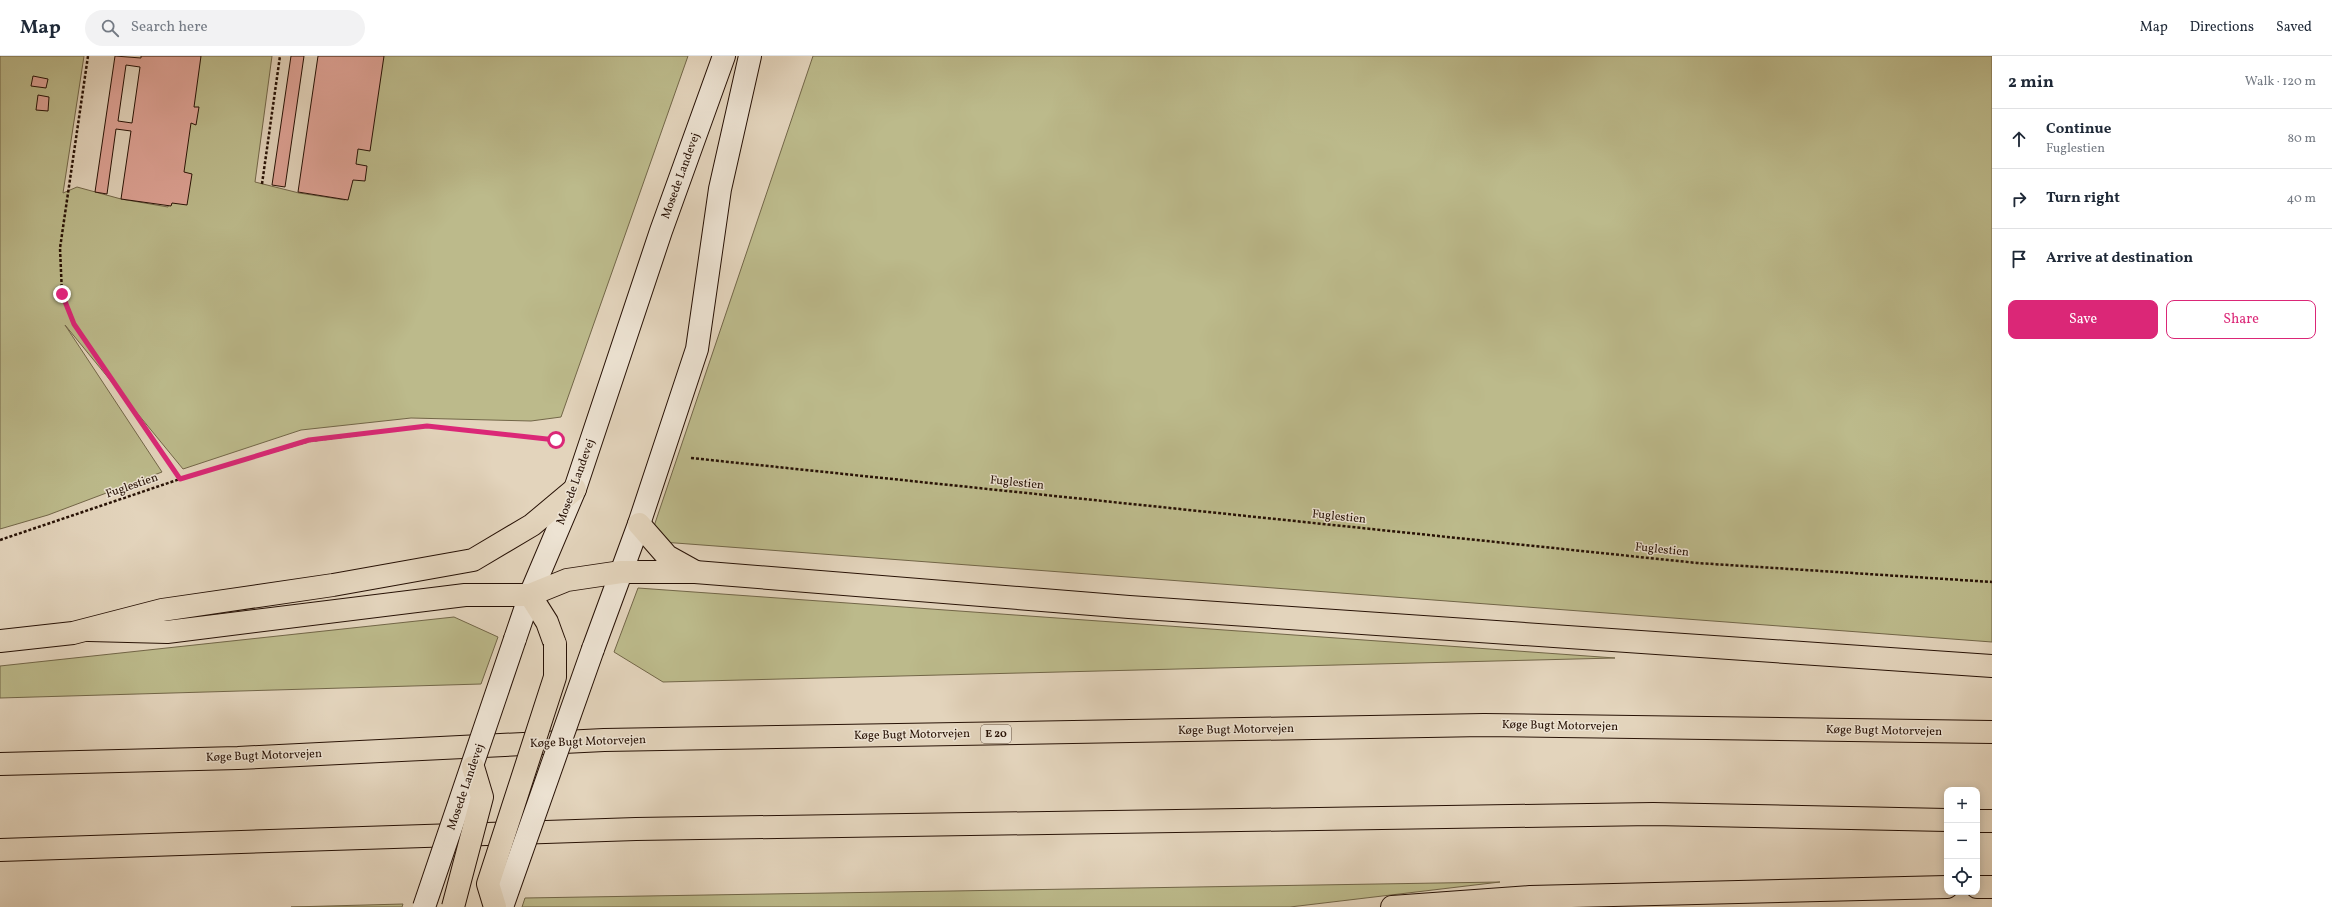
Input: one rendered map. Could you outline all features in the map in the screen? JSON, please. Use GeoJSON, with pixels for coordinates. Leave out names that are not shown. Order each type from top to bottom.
{"type":"FeatureCollection","features":[{"type":"Feature","properties":{"kind":"highway"},"geometry":{"type":"LineString","coordinates":[[0,641],[89,630],[162,610],[333,585],[473,560],[532,525],[576,489]]}},
{"type":"Feature","properties":{"kind":"highway"},"geometry":{"type":"LineString","coordinates":[[639,524],[667,556],[696,572]]}},
{"type":"Feature","properties":{"kind":"highway"},"geometry":{"type":"LineString","coordinates":[[89,630],[167,632],[465,595],[530,595],[567,580],[621,572],[696,572],[1129,607],[1992,666]]}},
{"type":"Feature","properties":{"kind":"highway"},"geometry":{"type":"LineString","coordinates":[[495,907],[488,884],[556,677],[555,644],[547,622],[530,595]]}},
{"type":"Feature","properties":{"kind":"highway","name":"Køge Bugt Motorvejen"},"geometry":{"type":"LineString","coordinates":[[0,764],[246,758],[604,740],[1476,726],[1992,732]]}},
{"type":"Feature","properties":{"kind":"highway"},"geometry":{"type":"LineString","coordinates":[[454,907],[482,797],[472,767]]}},
{"type":"Feature","properties":{"kind":"highway"},"geometry":{"type":"LineString","coordinates":[[0,850],[668,829],[1653,814],[1944,820]]}},
{"type":"Feature","properties":{"kind":"highway"},"geometry":{"type":"LineString","coordinates":[[1980,821],[1992,821]]}},
{"type":"Feature","properties":{"kind":"highway"},"geometry":{"type":"LineString","coordinates":[[1392,907],[1530,897],[1944,887]]}},
{"type":"Feature","properties":{"kind":"highway"},"geometry":{"type":"LineString","coordinates":[[1980,887],[1992,887]]}},
{"type":"Feature","properties":{"kind":"main road","name":"Mosede Landevej"},"geometry":{"type":"LineString","coordinates":[[424,907],[530,595],[576,489],[661,231],[724,56]]}},
{"type":"Feature","properties":{"kind":"main road"},"geometry":{"type":"LineString","coordinates":[[502,907],[593,649],[639,524],[697,349],[720,189],[750,56]]}},
{"type":"Feature","properties":{"kind":"path"},"geometry":{"type":"LineString","coordinates":[[88,56],[60,248],[62,294],[74,324],[180,479]]}},
{"type":"Feature","properties":{"kind":"path"},"geometry":{"type":"LineString","coordinates":[[262,184],[280,56]]}},
{"type":"Feature","properties":{"kind":"path","name":"Fuglestien"},"geometry":{"type":"LineString","coordinates":[[0,540],[180,479],[309,440],[427,426],[556,440]]}},
{"type":"Feature","properties":{"kind":"path","name":"Fuglestien"},"geometry":{"type":"LineString","coordinates":[[686,458],[1697,563],[1992,582]]}},
{"type":"Feature","properties":{"kind":"shaded area"},"geometry":{"type":"Polygon","coordinates":[[[0,56],[84,56],[63,193],[77,187],[121,199],[168,207],[190,56],[272,56],[255,182],[299,193],[345,200],[366,56],[688,56],[561,417],[531,421],[411,418],[301,430],[183,469],[65,325],[162,472],[48,515],[0,529],[0,56]]]}},
{"type":"Feature","properties":{"kind":"shaded area"},"geometry":{"type":"Polygon","coordinates":[[[813,56],[1992,56],[1992,642],[649,541],[813,56]]]}},
{"type":"Feature","properties":{"kind":"shaded area"},"geometry":{"type":"Polygon","coordinates":[[[638,588],[1615,658],[663,682],[614,652],[638,588]]]}},
{"type":"Feature","properties":{"kind":"shaded area"},"geometry":{"type":"Polygon","coordinates":[[[454,617],[498,637],[481,684],[0,698],[0,666],[454,617]]]}},
{"type":"Feature","properties":{"kind":"shaded area"},"geometry":{"type":"Polygon","coordinates":[[[1500,882],[1290,907],[522,907],[525,898],[1500,882]]]}},
{"type":"Feature","properties":{"kind":"shaded area"},"geometry":{"type":"Polygon","coordinates":[[[403,904],[402,907],[291,907],[403,904]]]}},
{"type":"Feature","properties":{"kind":"building"},"geometry":{"type":"Polygon","coordinates":[[[115,56],[141,58],[141,56],[201,56],[194,107],[199,107],[196,125],[191,123],[184,172],[192,174],[187,205],[172,203],[171,206],[121,199],[131,131],[116,129],[107,194],[95,192],[115,56]],[[126,65],[118,121],[132,123],[140,67],[126,65]]]}},
{"type":"Feature","properties":{"kind":"building"},"geometry":{"type":"Polygon","coordinates":[[[291,56],[304,56],[285,187],[272,185],[291,56]]]}},
{"type":"Feature","properties":{"kind":"building"},"geometry":{"type":"Polygon","coordinates":[[[318,56],[384,56],[370,151],[358,149],[356,164],[367,166],[365,181],[353,180],[348,200],[298,192],[318,56]]]}},
{"type":"Feature","properties":{"kind":"building"},"geometry":{"type":"Polygon","coordinates":[[[33,76],[48,79],[46,88],[31,86],[33,76]]]}},
{"type":"Feature","properties":{"kind":"building"},"geometry":{"type":"Polygon","coordinates":[[[38,95],[49,97],[48,111],[36,110],[38,95]]]}},
{"type":"Feature","properties":{"kind":"route"},"geometry":{"type":"LineString","coordinates":[[62,294],[74,324],[180,479],[309,440],[427,426],[556,440]]}}]}
